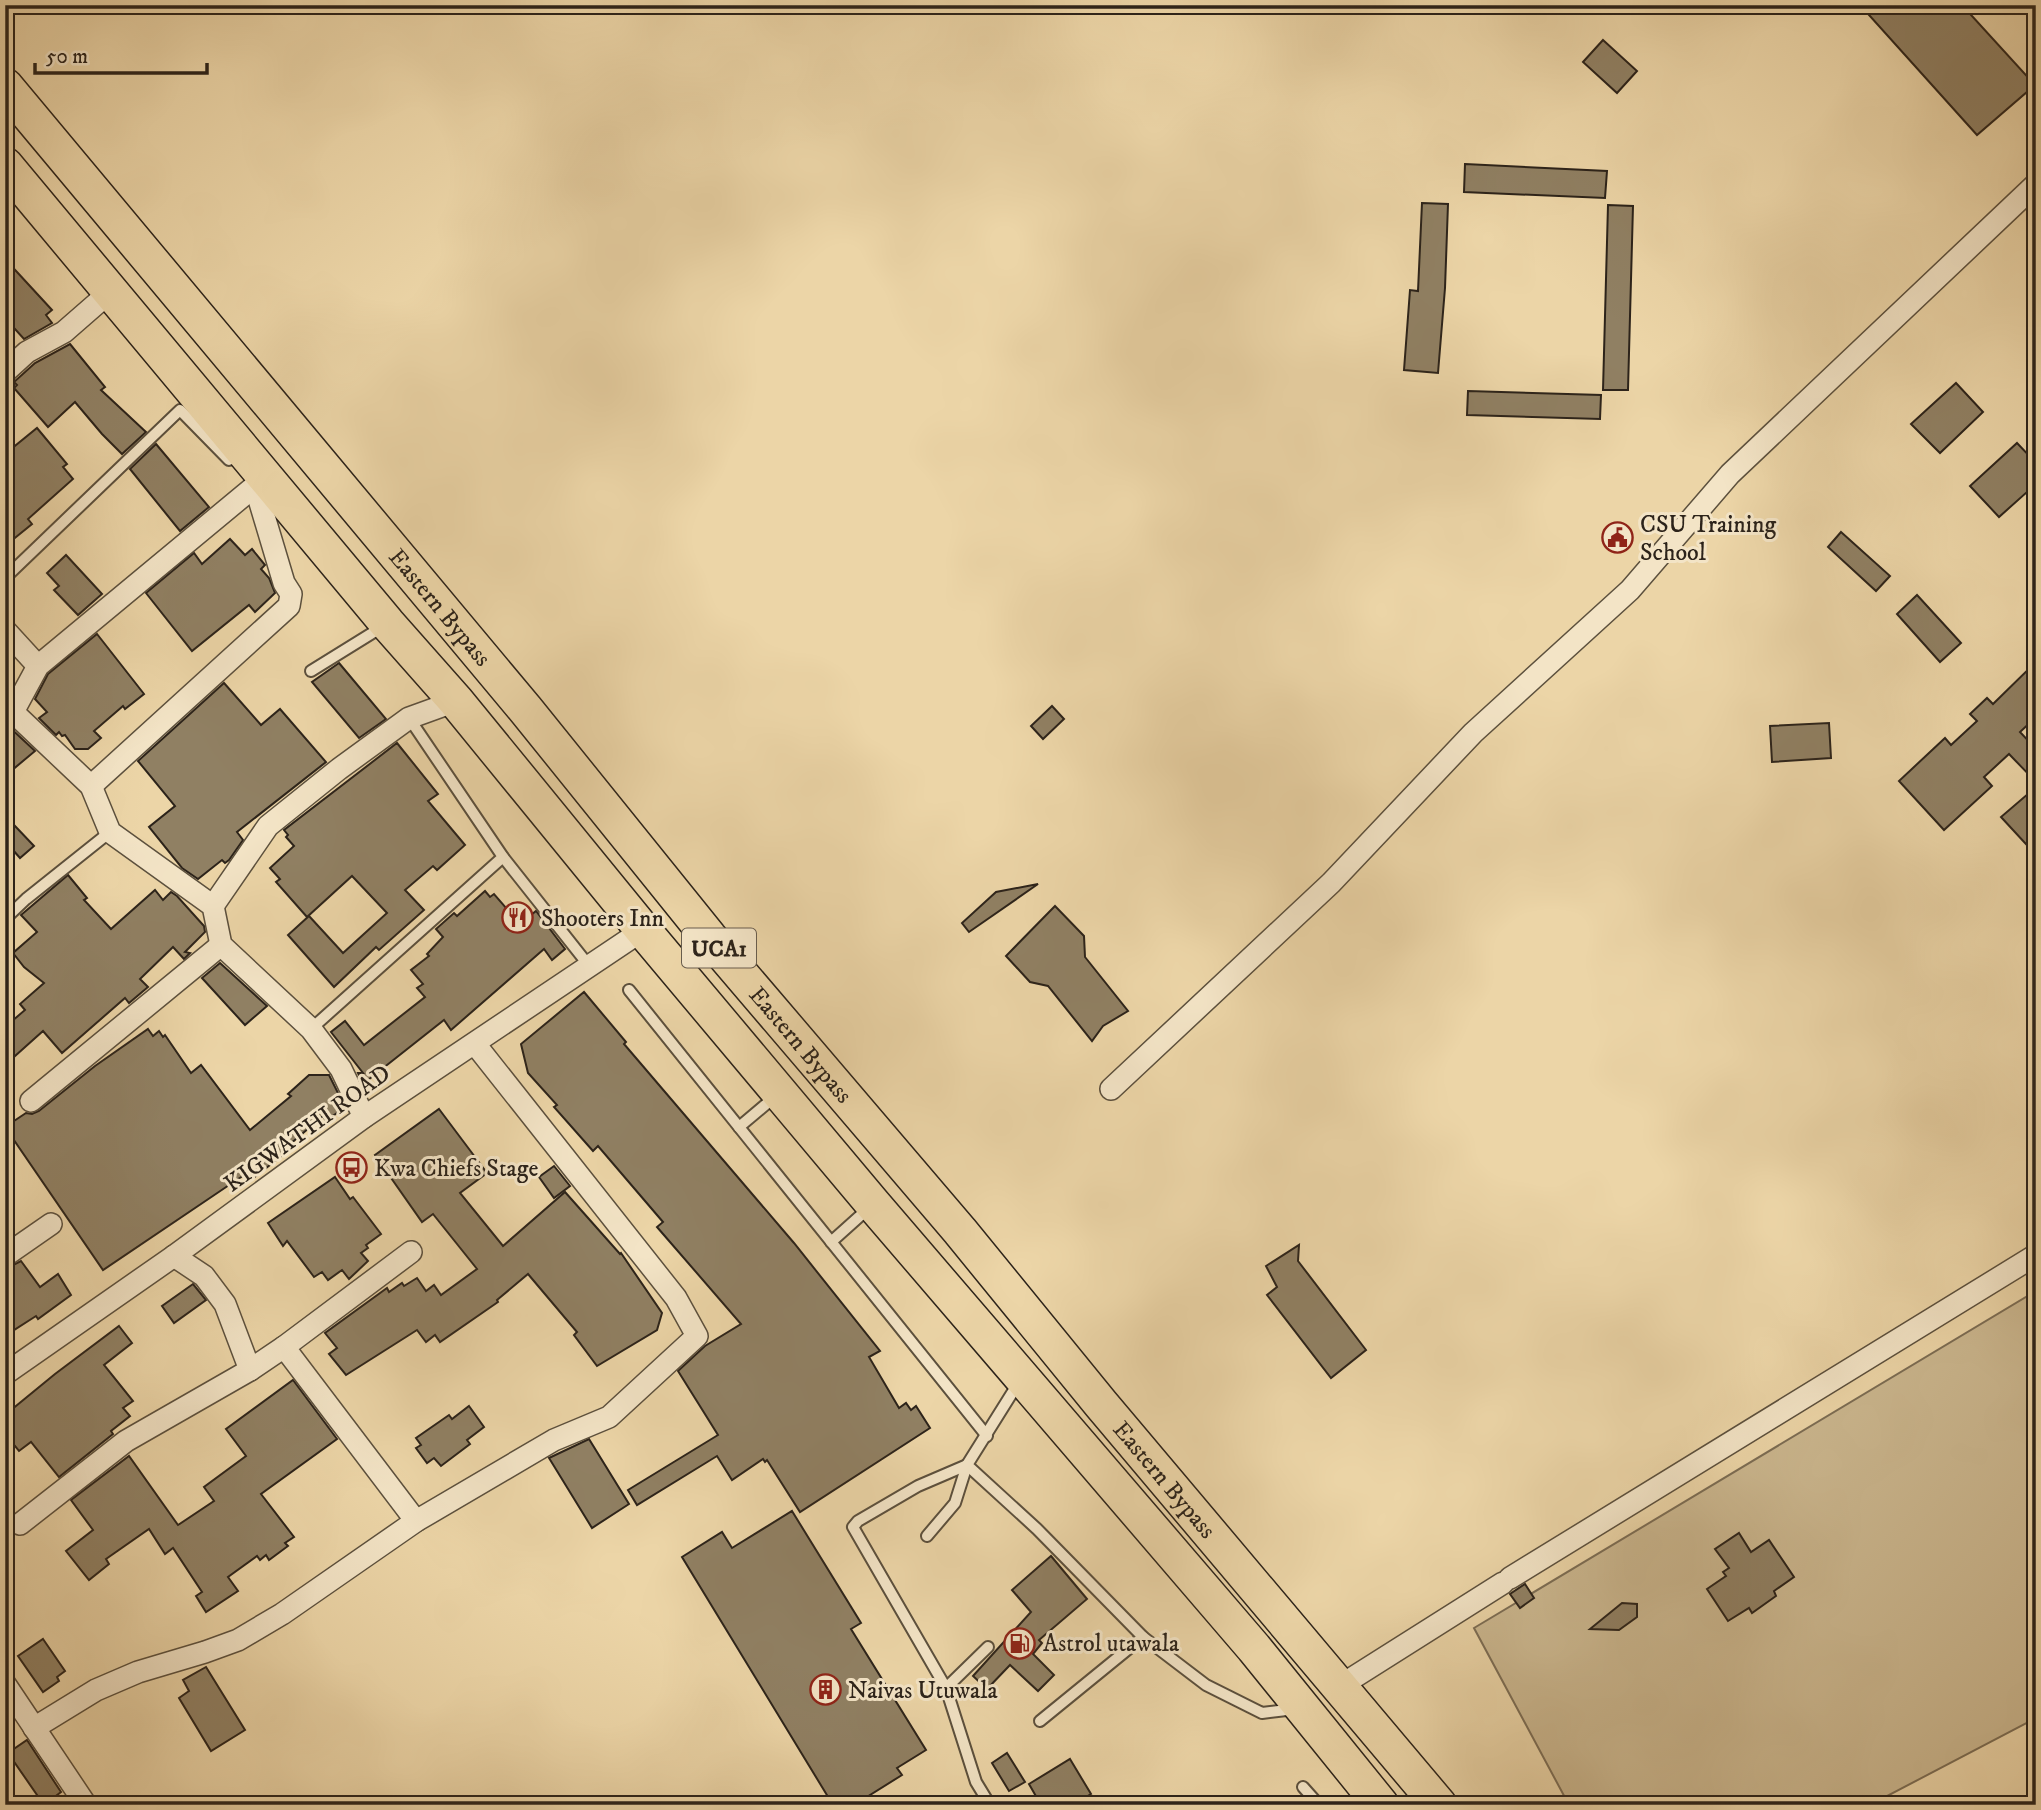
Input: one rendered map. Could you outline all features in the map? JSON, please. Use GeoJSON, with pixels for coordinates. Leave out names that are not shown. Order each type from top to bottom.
{"type":"FeatureCollection","features":[{"type":"Feature","properties":{"kind":"main road","name":"Eastern Bypass"},"geometry":{"type":"LineString","coordinates":[[5,86],[526,710],[709,937],[960,1231],[1439,1805]]}},
{"type":"Feature","properties":{"kind":"main road","name":"Eastern Bypass"},"geometry":{"type":"LineString","coordinates":[[7,169],[111,291],[260,485],[456,701],[643,930],[1021,1378],[1254,1648],[1381,1805]]}},
{"type":"Feature","properties":{"kind":"street"},"geometry":{"type":"LineString","coordinates":[[1111,1089],[1331,883],[1473,733],[1630,590],[1730,474],[2036,184]]}},
{"type":"Feature","properties":{"kind":"street"},"geometry":{"type":"LineString","coordinates":[[5,372],[27,352],[64,332],[111,291]]}},
{"type":"Feature","properties":{"kind":"street"},"geometry":{"type":"LineString","coordinates":[[91,786],[289,606],[291,594],[285,583],[260,485],[38,666],[9,709],[91,786],[110,832],[213,906],[221,945],[311,1029],[341,1069],[365,1117]]}},
{"type":"Feature","properties":{"kind":"street"},"geometry":{"type":"LineString","coordinates":[[5,630],[38,666]]}},
{"type":"Feature","properties":{"kind":"street"},"geometry":{"type":"LineString","coordinates":[[213,906],[268,826],[409,718],[456,701]]}},
{"type":"Feature","properties":{"kind":"street","name":"KIGWATHI ROAD"},"geometry":{"type":"LineString","coordinates":[[5,1374],[174,1256],[365,1117],[643,930]]}},
{"type":"Feature","properties":{"kind":"street"},"geometry":{"type":"LineString","coordinates":[[31,1101],[221,945]]}},
{"type":"Feature","properties":{"kind":"street"},"geometry":{"type":"LineString","coordinates":[[34,1728],[96,1690],[237,1640],[305,1599],[415,1521],[555,1440],[608,1417],[697,1336],[676,1298],[475,1044]]}},
{"type":"Feature","properties":{"kind":"street"},"geometry":{"type":"LineString","coordinates":[[5,1256],[51,1224]]}},
{"type":"Feature","properties":{"kind":"street"},"geometry":{"type":"LineString","coordinates":[[20,1524],[126,1441],[250,1370],[411,1252]]}},
{"type":"Feature","properties":{"kind":"street"},"geometry":{"type":"LineString","coordinates":[[1340,1686],[2036,1255]]}},
{"type":"Feature","properties":{"kind":"street"},"geometry":{"type":"LineString","coordinates":[[174,1256],[204,1276],[225,1304],[250,1370]]}},
{"type":"Feature","properties":{"kind":"street"},"geometry":{"type":"LineString","coordinates":[[284,1347],[415,1521]]}},
{"type":"Feature","properties":{"kind":"street"},"geometry":{"type":"LineString","coordinates":[[6,1685],[81,1803]]}},
{"type":"Feature","properties":{"kind":"lane"},"geometry":{"type":"LineString","coordinates":[[5,578],[180,410],[236,467]]}},
{"type":"Feature","properties":{"kind":"lane"},"geometry":{"type":"LineString","coordinates":[[311,671],[387,623]]}},
{"type":"Feature","properties":{"kind":"lane"},"geometry":{"type":"LineString","coordinates":[[409,718],[503,858],[590,967]]}},
{"type":"Feature","properties":{"kind":"lane"},"geometry":{"type":"LineString","coordinates":[[5,919],[110,832]]}},
{"type":"Feature","properties":{"kind":"lane"},"geometry":{"type":"LineString","coordinates":[[311,1029],[503,858]]}},
{"type":"Feature","properties":{"kind":"lane"},"geometry":{"type":"LineString","coordinates":[[629,989],[987,1436]]}},
{"type":"Feature","properties":{"kind":"lane"},"geometry":{"type":"LineString","coordinates":[[739,1127],[780,1093]]}},
{"type":"Feature","properties":{"kind":"lane"},"geometry":{"type":"LineString","coordinates":[[831,1242],[873,1204]]}},
{"type":"Feature","properties":{"kind":"lane"},"geometry":{"type":"LineString","coordinates":[[927,1536],[955,1503],[967,1465],[1021,1378]]}},
{"type":"Feature","properties":{"kind":"lane"},"geometry":{"type":"LineString","coordinates":[[967,1465],[1037,1529],[1143,1637],[1206,1685],[1262,1713],[1301,1708]]}},
{"type":"Feature","properties":{"kind":"lane"},"geometry":{"type":"LineString","coordinates":[[967,1465],[918,1486],[858,1521],[853,1527],[946,1688],[975,1782],[990,1805]]}},
{"type":"Feature","properties":{"kind":"lane"},"geometry":{"type":"LineString","coordinates":[[1040,1721],[1143,1637]]}},
{"type":"Feature","properties":{"kind":"lane"},"geometry":{"type":"LineString","coordinates":[[946,1688],[988,1647]]}},
{"type":"Feature","properties":{"kind":"lane"},"geometry":{"type":"LineString","coordinates":[[1303,1787],[1319,1805]]}},
{"type":"Feature","properties":{"kind":"shaded area"},"geometry":{"type":"Polygon","coordinates":[[[2036,1291],[2036,1718],[1870,1805],[1569,1805],[1474,1628],[2036,1291]]]}},
{"type":"Feature","properties":{"kind":"building"},"geometry":{"type":"Polygon","coordinates":[[[1860,5],[1962,5],[2035,85],[1977,135],[1860,5]]]}},
{"type":"Feature","properties":{"kind":"building"},"geometry":{"type":"Polygon","coordinates":[[[1603,40],[1637,71],[1617,93],[1583,62],[1603,40]]]}},
{"type":"Feature","properties":{"kind":"building"},"geometry":{"type":"Polygon","coordinates":[[[1465,164],[1607,171],[1605,198],[1464,192],[1465,164]]]}},
{"type":"Feature","properties":{"kind":"building"},"geometry":{"type":"Polygon","coordinates":[[[1422,203],[1448,204],[1438,373],[1404,370],[1410,290],[1418,291],[1422,203]]]}},
{"type":"Feature","properties":{"kind":"building"},"geometry":{"type":"Polygon","coordinates":[[[1608,205],[1633,206],[1628,390],[1603,390],[1608,205]]]}},
{"type":"Feature","properties":{"kind":"building"},"geometry":{"type":"Polygon","coordinates":[[[5,259],[52,310],[46,315],[52,323],[24,339],[5,318],[5,259]]]}},
{"type":"Feature","properties":{"kind":"building"},"geometry":{"type":"Polygon","coordinates":[[[70,344],[105,387],[101,390],[146,432],[122,454],[75,402],[48,427],[14,388],[17,385],[14,382],[35,363],[70,344]]]}},
{"type":"Feature","properties":{"kind":"building"},"geometry":{"type":"Polygon","coordinates":[[[1956,383],[1983,412],[1940,453],[1911,424],[1956,383]]]}},
{"type":"Feature","properties":{"kind":"building"},"geometry":{"type":"Polygon","coordinates":[[[1468,391],[1601,395],[1600,419],[1467,415],[1468,391]]]}},
{"type":"Feature","properties":{"kind":"building"},"geometry":{"type":"Polygon","coordinates":[[[37,428],[67,464],[63,467],[73,479],[28,519],[32,524],[5,546],[5,454],[37,428]]]}},
{"type":"Feature","properties":{"kind":"building"},"geometry":{"type":"Polygon","coordinates":[[[2017,443],[2036,463],[2036,484],[1999,517],[1970,486],[2017,443]]]}},
{"type":"Feature","properties":{"kind":"building"},"geometry":{"type":"Polygon","coordinates":[[[156,444],[209,507],[180,531],[130,469],[156,444]]]}},
{"type":"Feature","properties":{"kind":"building"},"geometry":{"type":"Polygon","coordinates":[[[1841,532],[1890,576],[1876,591],[1828,547],[1841,532]]]}},
{"type":"Feature","properties":{"kind":"building"},"geometry":{"type":"Polygon","coordinates":[[[230,539],[245,555],[252,549],[265,565],[261,569],[269,578],[275,593],[255,612],[249,605],[192,651],[146,593],[194,553],[202,564],[230,539]]]}},
{"type":"Feature","properties":{"kind":"building"},"geometry":{"type":"Polygon","coordinates":[[[66,555],[102,594],[78,615],[54,590],[59,586],[47,573],[66,555]]]}},
{"type":"Feature","properties":{"kind":"building"},"geometry":{"type":"Polygon","coordinates":[[[1917,595],[1961,643],[1940,662],[1897,614],[1917,595]]]}},
{"type":"Feature","properties":{"kind":"building"},"geometry":{"type":"Polygon","coordinates":[[[97,634],[144,694],[125,709],[123,706],[94,731],[101,738],[88,749],[75,749],[65,735],[62,736],[59,732],[56,735],[39,718],[47,712],[35,699],[48,674],[97,634]]]}},
{"type":"Feature","properties":{"kind":"building"},"geometry":{"type":"Polygon","coordinates":[[[2036,662],[2036,717],[2020,732],[2036,749],[2036,782],[2009,754],[1984,777],[1992,786],[1944,830],[1899,781],[1945,738],[1951,745],[1977,721],[1970,714],[1987,698],[1993,704],[2036,662]]]}},
{"type":"Feature","properties":{"kind":"building"},"geometry":{"type":"Polygon","coordinates":[[[339,663],[386,719],[359,738],[312,682],[339,663]]]}},
{"type":"Feature","properties":{"kind":"building"},"geometry":{"type":"Polygon","coordinates":[[[224,683],[261,725],[280,709],[326,762],[237,832],[243,840],[229,860],[225,863],[222,860],[198,879],[182,868],[149,827],[175,806],[138,761],[224,683]]]}},
{"type":"Feature","properties":{"kind":"building"},"geometry":{"type":"Polygon","coordinates":[[[1052,706],[1064,719],[1043,739],[1031,726],[1052,706]]]}},
{"type":"Feature","properties":{"kind":"building"},"geometry":{"type":"Polygon","coordinates":[[[5,723],[35,751],[5,776],[5,723]]]}},
{"type":"Feature","properties":{"kind":"building"},"geometry":{"type":"Polygon","coordinates":[[[1829,723],[1831,758],[1772,762],[1770,726],[1829,723]]]}},
{"type":"Feature","properties":{"kind":"building"},"geometry":{"type":"Polygon","coordinates":[[[397,743],[438,794],[428,801],[465,845],[437,870],[433,866],[405,890],[424,910],[379,950],[376,947],[334,987],[288,935],[309,916],[343,953],[387,913],[352,876],[307,917],[276,882],[280,879],[270,868],[294,846],[284,830],[397,743]]]}},
{"type":"Feature","properties":{"kind":"building"},"geometry":{"type":"Polygon","coordinates":[[[2036,787],[2036,855],[2001,817],[2036,787]]]}},
{"type":"Feature","properties":{"kind":"building"},"geometry":{"type":"Polygon","coordinates":[[[15,826],[34,846],[20,858],[5,841],[5,836],[15,826]]]}},
{"type":"Feature","properties":{"kind":"building"},"geometry":{"type":"Polygon","coordinates":[[[68,875],[87,898],[84,900],[111,929],[155,890],[163,900],[171,892],[177,896],[204,926],[205,932],[185,952],[190,953],[184,959],[173,947],[140,979],[148,987],[129,1003],[125,998],[62,1053],[43,1031],[5,1065],[5,1027],[25,1010],[20,1004],[44,983],[24,967],[13,953],[37,932],[21,915],[68,875]]]}},
{"type":"Feature","properties":{"kind":"building"},"geometry":{"type":"Polygon","coordinates":[[[1038,884],[969,932],[962,923],[996,892],[1038,884]]]}},
{"type":"Feature","properties":{"kind":"building"},"geometry":{"type":"Polygon","coordinates":[[[485,891],[490,897],[494,894],[520,924],[536,911],[565,949],[552,960],[544,949],[451,1030],[444,1020],[363,1084],[358,1073],[363,1073],[331,1032],[345,1021],[364,1045],[425,997],[417,988],[423,984],[411,970],[429,956],[427,954],[443,937],[436,929],[454,913],[457,916],[485,891]]]}},
{"type":"Feature","properties":{"kind":"building"},"geometry":{"type":"Polygon","coordinates":[[[1055,906],[1084,936],[1085,957],[1128,1011],[1103,1026],[1092,1041],[1048,986],[1030,982],[1006,956],[1055,906]]]}},
{"type":"Feature","properties":{"kind":"building"},"geometry":{"type":"Polygon","coordinates":[[[220,963],[267,1006],[245,1025],[202,978],[220,963]]]}},
{"type":"Feature","properties":{"kind":"building"},"geometry":{"type":"Polygon","coordinates":[[[584,992],[626,1042],[624,1044],[794,1243],[880,1351],[869,1357],[899,1408],[906,1403],[911,1410],[916,1406],[930,1428],[800,1512],[767,1460],[765,1462],[763,1459],[732,1480],[717,1456],[637,1505],[628,1490],[718,1435],[678,1371],[705,1346],[741,1324],[657,1227],[663,1222],[598,1146],[593,1151],[528,1073],[521,1044],[584,992]]]}},
{"type":"Feature","properties":{"kind":"building"},"geometry":{"type":"Polygon","coordinates":[[[148,1029],[153,1036],[159,1031],[163,1037],[165,1035],[191,1073],[201,1065],[250,1130],[291,1096],[288,1094],[309,1075],[329,1075],[345,1107],[326,1121],[323,1116],[282,1151],[284,1154],[252,1179],[248,1173],[238,1179],[103,1270],[5,1127],[26,1113],[39,1111],[95,1066],[148,1029]]]}},
{"type":"Feature","properties":{"kind":"building"},"geometry":{"type":"Polygon","coordinates":[[[439,1109],[487,1173],[460,1193],[503,1246],[565,1192],[621,1253],[662,1313],[657,1330],[597,1366],[574,1335],[577,1332],[528,1274],[497,1300],[498,1302],[440,1342],[435,1335],[426,1342],[417,1330],[346,1375],[329,1354],[337,1348],[325,1333],[387,1288],[389,1292],[402,1283],[404,1286],[417,1278],[426,1291],[434,1285],[441,1295],[477,1269],[433,1214],[422,1222],[375,1155],[439,1109]]]}},
{"type":"Feature","properties":{"kind":"building"},"geometry":{"type":"Polygon","coordinates":[[[554,1166],[570,1186],[554,1198],[539,1177],[554,1166]]]}},
{"type":"Feature","properties":{"kind":"building"},"geometry":{"type":"Polygon","coordinates":[[[335,1177],[350,1199],[353,1197],[381,1234],[366,1245],[368,1248],[361,1253],[368,1261],[349,1279],[342,1270],[328,1280],[322,1272],[314,1277],[287,1241],[283,1246],[268,1223],[335,1177]]]}},
{"type":"Feature","properties":{"kind":"building"},"geometry":{"type":"Polygon","coordinates":[[[1299,1245],[1298,1261],[1366,1350],[1331,1378],[1267,1295],[1277,1287],[1266,1266],[1299,1245]]]}},
{"type":"Feature","properties":{"kind":"building"},"geometry":{"type":"Polygon","coordinates":[[[21,1261],[40,1287],[58,1274],[71,1295],[38,1319],[36,1316],[14,1330],[5,1316],[5,1269],[21,1261]]]}},
{"type":"Feature","properties":{"kind":"building"},"geometry":{"type":"Polygon","coordinates":[[[193,1284],[206,1300],[174,1323],[162,1306],[193,1284]]]}},
{"type":"Feature","properties":{"kind":"building"},"geometry":{"type":"Polygon","coordinates":[[[119,1326],[132,1343],[104,1365],[133,1401],[123,1408],[130,1416],[111,1431],[113,1434],[59,1477],[31,1442],[19,1451],[5,1434],[5,1415],[119,1326]]]}},
{"type":"Feature","properties":{"kind":"building"},"geometry":{"type":"Polygon","coordinates":[[[293,1380],[337,1439],[261,1494],[294,1537],[285,1543],[288,1546],[269,1560],[266,1555],[260,1560],[257,1556],[228,1577],[238,1591],[206,1612],[196,1596],[202,1592],[173,1548],[165,1554],[149,1529],[106,1559],[109,1564],[89,1580],[66,1551],[93,1530],[71,1500],[129,1456],[178,1525],[214,1501],[204,1487],[246,1456],[226,1429],[293,1380]]]}},
{"type":"Feature","properties":{"kind":"building"},"geometry":{"type":"Polygon","coordinates":[[[469,1406],[484,1427],[467,1440],[470,1444],[441,1466],[434,1458],[427,1463],[416,1448],[421,1445],[416,1438],[449,1415],[452,1419],[469,1406]]]}},
{"type":"Feature","properties":{"kind":"building"},"geometry":{"type":"Polygon","coordinates":[[[589,1439],[629,1504],[592,1528],[549,1458],[589,1439]]]}},
{"type":"Feature","properties":{"kind":"building","name":"Naivas Utuwala"},"geometry":{"type":"Polygon","coordinates":[[[792,1511],[861,1623],[851,1629],[926,1750],[897,1768],[902,1775],[854,1805],[833,1805],[682,1557],[722,1532],[732,1548],[792,1511]]]}},
{"type":"Feature","properties":{"kind":"building"},"geometry":{"type":"Polygon","coordinates":[[[1739,1533],[1751,1552],[1769,1540],[1794,1577],[1774,1591],[1776,1596],[1752,1613],[1749,1608],[1728,1621],[1707,1589],[1726,1576],[1723,1572],[1729,1568],[1715,1549],[1739,1533]]]}},
{"type":"Feature","properties":{"kind":"building"},"geometry":{"type":"Polygon","coordinates":[[[1051,1556],[1087,1599],[1039,1640],[1042,1643],[1033,1654],[1054,1675],[1038,1691],[1010,1665],[987,1689],[973,1676],[1031,1612],[1012,1590],[1051,1556]]]}},
{"type":"Feature","properties":{"kind":"building"},"geometry":{"type":"Polygon","coordinates":[[[1525,1584],[1534,1598],[1520,1608],[1510,1594],[1525,1584]]]}},
{"type":"Feature","properties":{"kind":"building"},"geometry":{"type":"Polygon","coordinates":[[[1622,1603],[1637,1604],[1637,1617],[1619,1630],[1590,1629],[1622,1603]]]}},
{"type":"Feature","properties":{"kind":"building"},"geometry":{"type":"Polygon","coordinates":[[[43,1639],[65,1671],[57,1677],[59,1681],[43,1692],[18,1656],[43,1639]]]}},
{"type":"Feature","properties":{"kind":"building"},"geometry":{"type":"Polygon","coordinates":[[[206,1667],[245,1730],[211,1751],[179,1698],[189,1691],[183,1680],[206,1667]]]}},
{"type":"Feature","properties":{"kind":"building"},"geometry":{"type":"Polygon","coordinates":[[[27,1740],[61,1792],[44,1805],[8,1753],[27,1740]]]}},
{"type":"Feature","properties":{"kind":"building"},"geometry":{"type":"Polygon","coordinates":[[[1007,1753],[1025,1782],[1009,1791],[992,1763],[1007,1753]]]}},
{"type":"Feature","properties":{"kind":"building"},"geometry":{"type":"Polygon","coordinates":[[[1070,1759],[1091,1794],[1072,1805],[1041,1805],[1029,1784],[1070,1759]]]}},
{"type":"Feature","properties":{"kind":"place","name":"CSU Training School"},"geometry":{"type":"Point","coordinates":[1617,538]}},
{"type":"Feature","properties":{"kind":"place","name":"Shooters Inn"},"geometry":{"type":"Point","coordinates":[518,918]}},
{"type":"Feature","properties":{"kind":"place","name":"Kwa Chiefs Stage"},"geometry":{"type":"Point","coordinates":[351,1168]}},
{"type":"Feature","properties":{"kind":"place","name":"Astrol utawala"},"geometry":{"type":"Point","coordinates":[1020,1643]}},
{"type":"Feature","properties":{"kind":"place","name":"Naivas Utuwala"},"geometry":{"type":"Point","coordinates":[825,1690]}}]}
